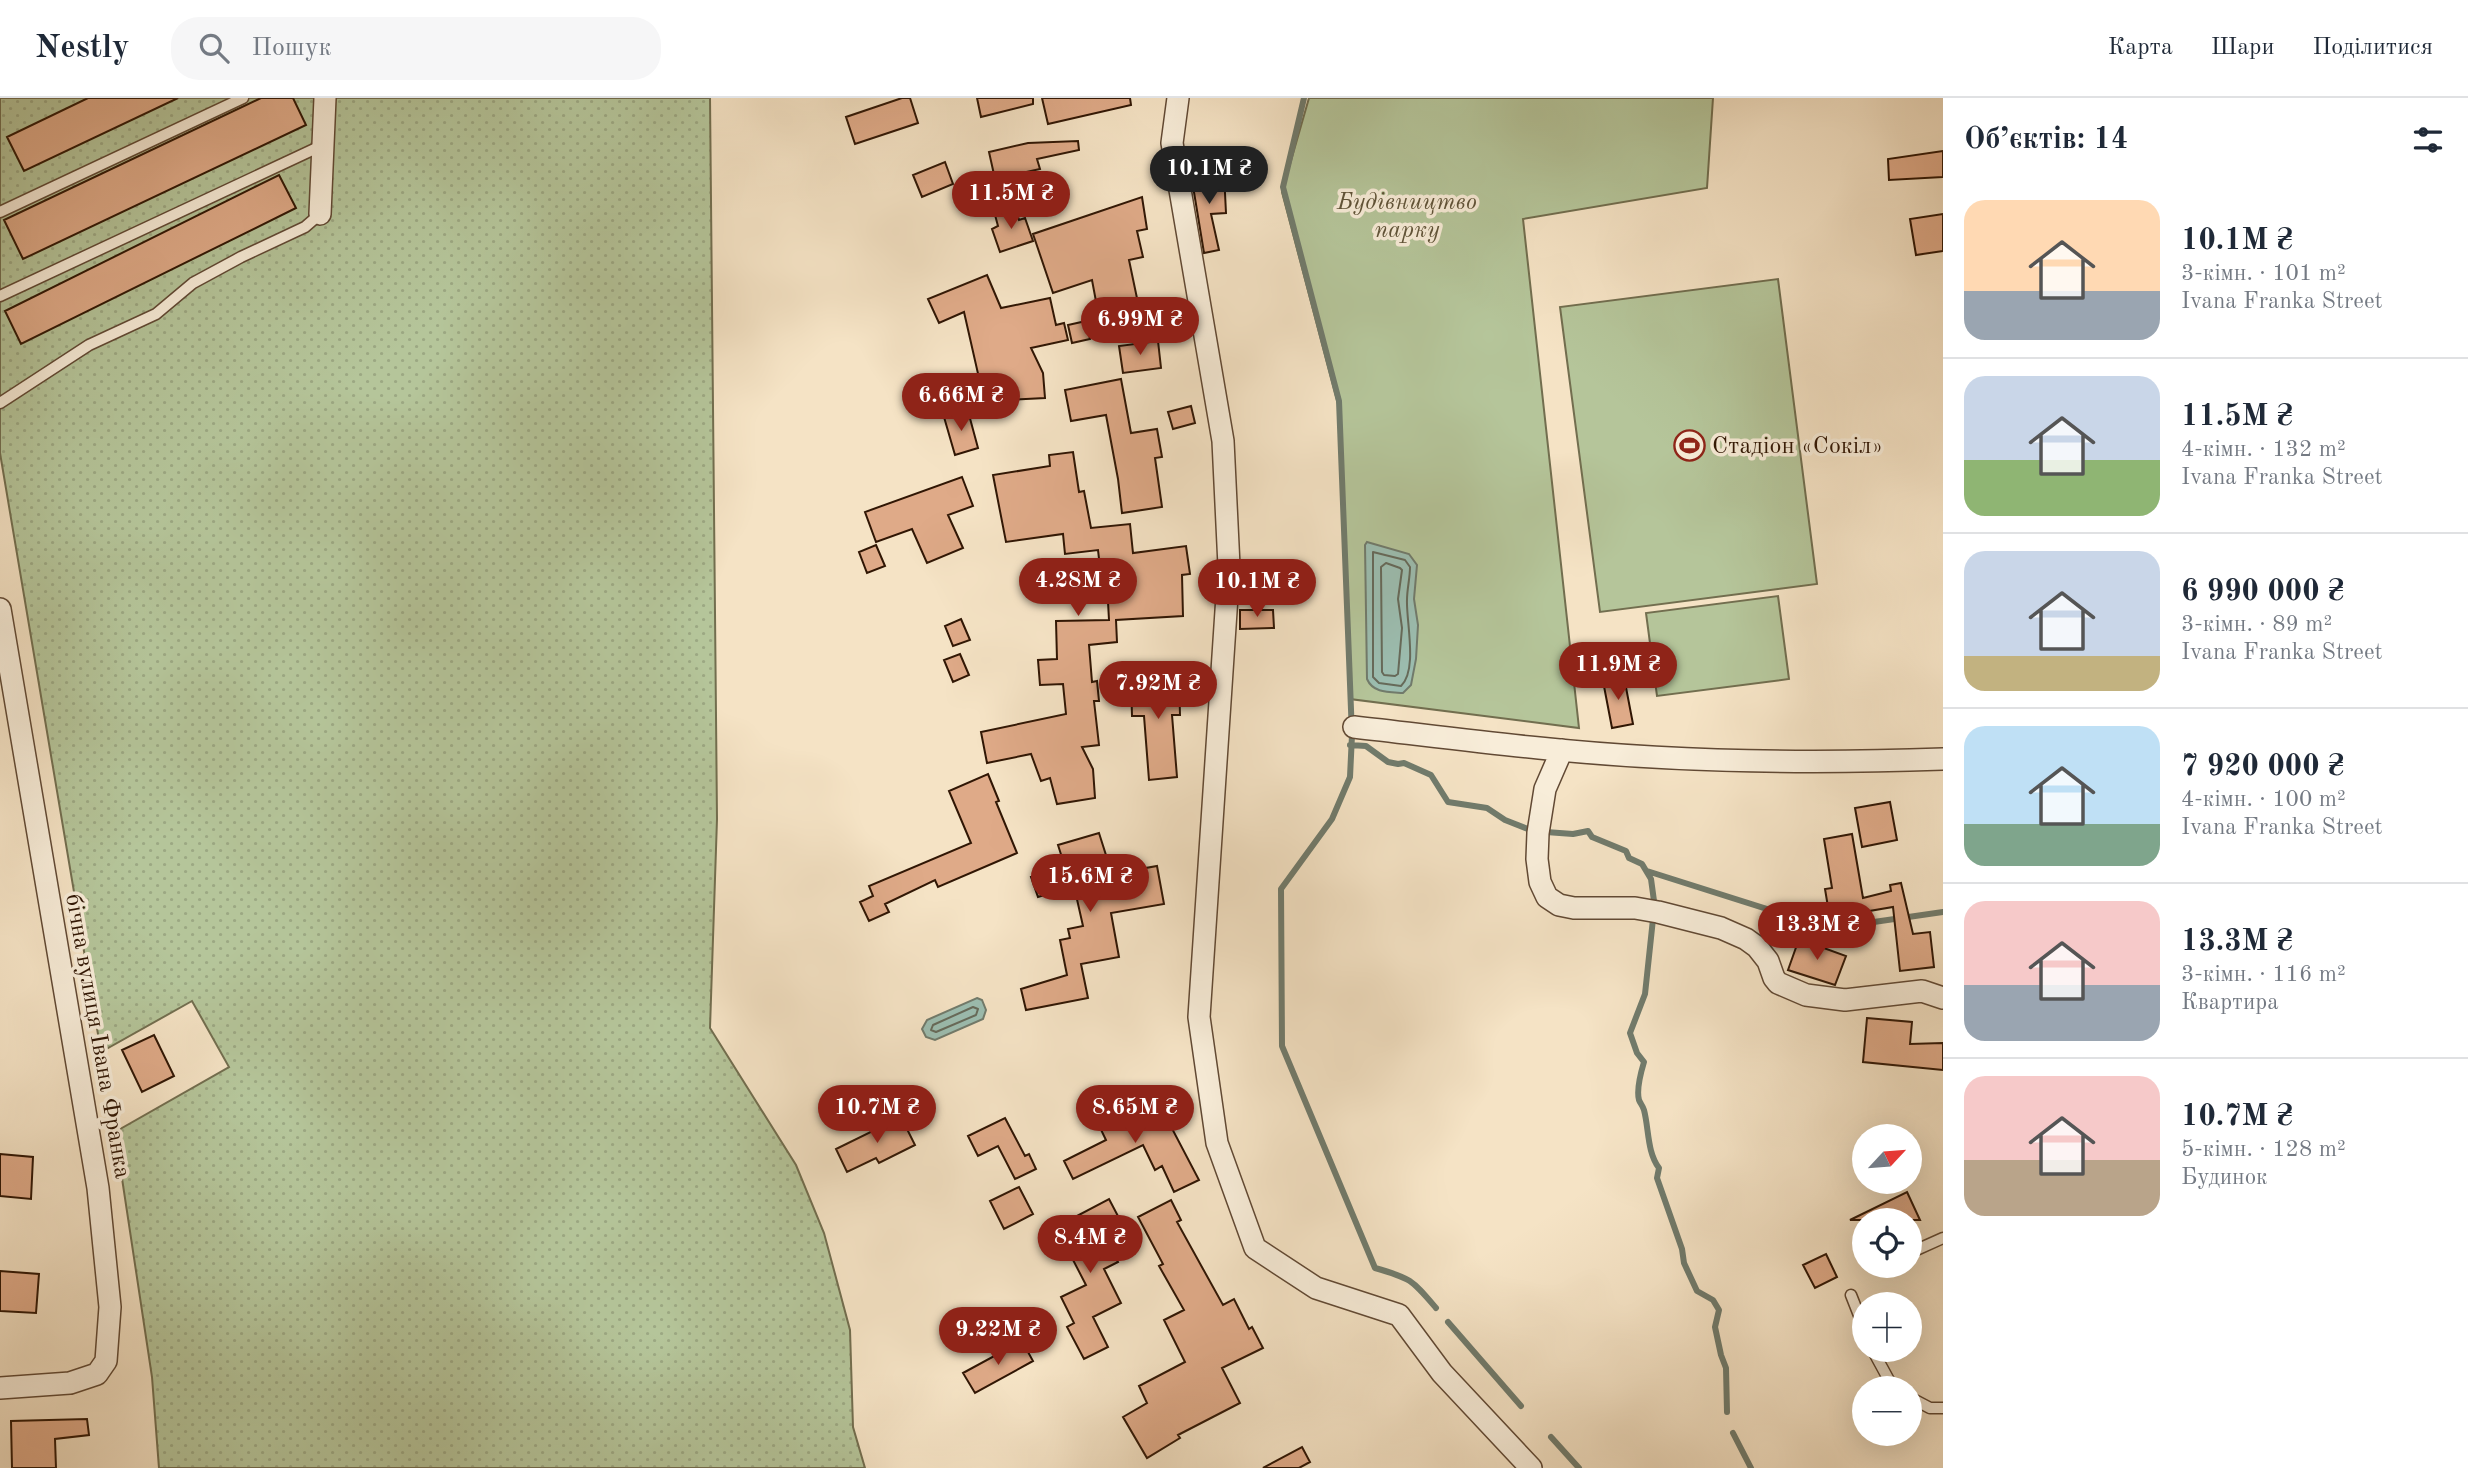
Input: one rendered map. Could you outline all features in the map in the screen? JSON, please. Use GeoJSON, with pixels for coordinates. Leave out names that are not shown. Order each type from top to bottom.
{"type":"FeatureCollection","features":[{"type":"Feature","properties":{"kind":"street"},"geometry":{"type":"LineString","coordinates":[[320,214],[325,98]]}},
{"type":"Feature","properties":{"kind":"street"},"geometry":{"type":"LineString","coordinates":[[1178,98],[1172,143],[1223,442],[1229,566],[1199,1017],[1217,1143],[1255,1248],[1316,1287],[1399,1315],[1442,1373],[1531,1468]]}},
{"type":"Feature","properties":{"kind":"street","name":"бічна вулиця Івана Франка"},"geometry":{"type":"LineString","coordinates":[[0,608],[98,1188],[110,1307],[106,1361],[97,1374],[70,1383],[0,1388]]}},
{"type":"Feature","properties":{"kind":"street"},"geometry":{"type":"LineString","coordinates":[[1354,727],[1562,750],[1742,761],[1870,762],[1943,759]]}},
{"type":"Feature","properties":{"kind":"street"},"geometry":{"type":"LineString","coordinates":[[1562,750],[1545,789],[1536,859],[1540,882],[1547,897],[1559,905],[1574,908],[1635,908],[1721,928],[1757,947],[1768,961],[1773,978],[1778,984],[1806,995],[1845,999],[1922,990],[1943,998]]}},
{"type":"Feature","properties":{"kind":"lane"},"geometry":{"type":"LineString","coordinates":[[0,212],[243,98]]}},
{"type":"Feature","properties":{"kind":"lane"},"geometry":{"type":"LineString","coordinates":[[0,296],[323,145]]}},
{"type":"Feature","properties":{"kind":"lane"},"geometry":{"type":"LineString","coordinates":[[0,403],[89,345],[156,314],[194,283],[305,227],[320,214]]}},
{"type":"Feature","properties":{"kind":"lane"},"geometry":{"type":"LineString","coordinates":[[1922,1247],[1943,1238]]}},
{"type":"Feature","properties":{"kind":"lane"},"geometry":{"type":"LineString","coordinates":[[1922,1404],[1930,1408],[1943,1408]]}},
{"type":"Feature","properties":{"kind":"green space"},"geometry":{"type":"Polygon","coordinates":[[[0,98],[710,98],[717,819],[710,1028],[796,1165],[824,1233],[850,1330],[853,1427],[865,1468],[159,1468],[152,1377],[115,1132],[229,1067],[192,1001],[101,1052],[0,453],[0,98]]]}},
{"type":"Feature","properties":{"kind":"green space","name":"Будівництво парку"},"geometry":{"type":"Polygon","coordinates":[[[1309,98],[1713,98],[1707,188],[1523,219],[1579,728],[1350,699],[1338,404],[1282,192],[1309,98]]]}},
{"type":"Feature","properties":{"kind":"green space","name":"Стадіон «Сокіл»"},"geometry":{"type":"Polygon","coordinates":[[[1778,279],[1817,584],[1600,612],[1560,307],[1778,279]]]}},
{"type":"Feature","properties":{"kind":"green space"},"geometry":{"type":"Polygon","coordinates":[[[1778,596],[1789,679],[1657,696],[1646,613],[1778,596]]]}},
{"type":"Feature","properties":{"kind":"water"},"geometry":{"type":"Polygon","coordinates":[[[1367,542],[1409,554],[1417,565],[1414,599],[1418,625],[1416,659],[1411,685],[1403,693],[1377,689],[1367,679],[1367,542]]]}},
{"type":"Feature","properties":{"kind":"water"},"geometry":{"type":"Polygon","coordinates":[[[977,998],[982,1000],[986,1010],[983,1019],[935,1040],[926,1037],[922,1029],[927,1020],[977,998]]]}},
{"type":"Feature","properties":{"kind":"building"},"geometry":{"type":"Polygon","coordinates":[[[88,98],[178,98],[24,171],[7,137],[88,98]]]}},
{"type":"Feature","properties":{"kind":"building"},"geometry":{"type":"Polygon","coordinates":[[[261,98],[293,98],[306,125],[23,259],[4,220],[261,98]]]}},
{"type":"Feature","properties":{"kind":"building"},"geometry":{"type":"Polygon","coordinates":[[[902,98],[910,98],[918,123],[855,144],[846,117],[902,98]]]}},
{"type":"Feature","properties":{"kind":"building"},"geometry":{"type":"Polygon","coordinates":[[[977,98],[1033,98],[1033,104],[981,117],[977,98]]]}},
{"type":"Feature","properties":{"kind":"building"},"geometry":{"type":"Polygon","coordinates":[[[1042,98],[1130,98],[1131,105],[1048,124],[1042,98]]]}},
{"type":"Feature","properties":{"kind":"building"},"geometry":{"type":"Polygon","coordinates":[[[1078,141],[1079,150],[1037,159],[1040,169],[995,179],[989,152],[1028,143],[1078,141]]]}},
{"type":"Feature","properties":{"kind":"building"},"geometry":{"type":"Polygon","coordinates":[[[1943,151],[1943,177],[1889,180],[1888,159],[1943,151]]]}},
{"type":"Feature","properties":{"kind":"building"},"geometry":{"type":"Polygon","coordinates":[[[945,162],[953,184],[922,197],[913,175],[945,162]]]}},
{"type":"Feature","properties":{"kind":"building"},"geometry":{"type":"Polygon","coordinates":[[[1224,173],[1226,213],[1211,214],[1219,250],[1204,253],[1192,180],[1196,179],[1196,175],[1224,173]]]}},
{"type":"Feature","properties":{"kind":"building"},"geometry":{"type":"Polygon","coordinates":[[[279,175],[296,208],[21,344],[5,311],[279,175]]]}},
{"type":"Feature","properties":{"kind":"building"},"geometry":{"type":"Polygon","coordinates":[[[1142,197],[1147,229],[1137,231],[1143,257],[1129,260],[1138,303],[1098,312],[1092,280],[1053,293],[1033,234],[1142,197]]]}},
{"type":"Feature","properties":{"kind":"building"},"geometry":{"type":"Polygon","coordinates":[[[1015,208],[1019,220],[1025,218],[1033,241],[1000,252],[992,229],[998,226],[995,215],[1015,208]]]}},
{"type":"Feature","properties":{"kind":"building"},"geometry":{"type":"Polygon","coordinates":[[[1943,214],[1943,251],[1916,255],[1910,219],[1943,214]]]}},
{"type":"Feature","properties":{"kind":"building"},"geometry":{"type":"Polygon","coordinates":[[[987,275],[1001,308],[1050,298],[1056,325],[1064,323],[1068,340],[1031,348],[1043,373],[1045,398],[1006,400],[1003,394],[957,407],[951,386],[979,378],[964,312],[939,323],[928,299],[987,275]]]}},
{"type":"Feature","properties":{"kind":"building"},"geometry":{"type":"Polygon","coordinates":[[[1086,321],[1090,339],[1072,343],[1068,325],[1086,321]]]}},
{"type":"Feature","properties":{"kind":"building"},"geometry":{"type":"Polygon","coordinates":[[[1158,341],[1161,368],[1123,373],[1119,346],[1158,341]]]}},
{"type":"Feature","properties":{"kind":"building"},"geometry":{"type":"Polygon","coordinates":[[[1121,379],[1131,433],[1157,429],[1162,457],[1155,458],[1162,507],[1122,513],[1106,415],[1071,421],[1065,390],[1121,379]]]}},
{"type":"Feature","properties":{"kind":"building"},"geometry":{"type":"Polygon","coordinates":[[[1191,406],[1195,423],[1173,429],[1168,412],[1191,406]]]}},
{"type":"Feature","properties":{"kind":"building"},"geometry":{"type":"Polygon","coordinates":[[[968,411],[978,448],[955,455],[944,417],[968,411]]]}},
{"type":"Feature","properties":{"kind":"building"},"geometry":{"type":"Polygon","coordinates":[[[1073,452],[1079,492],[1084,491],[1091,528],[1130,524],[1133,553],[1186,546],[1190,574],[1182,575],[1183,616],[1116,620],[1117,642],[1089,645],[1092,682],[1097,681],[1099,701],[1094,701],[1099,745],[1082,747],[1093,769],[1095,798],[1057,804],[1050,778],[1041,781],[1031,754],[987,763],[981,732],[1066,714],[1063,684],[1040,685],[1038,660],[1057,659],[1056,621],[1109,620],[1107,584],[1102,585],[1098,550],[1065,554],[1063,534],[1006,542],[993,475],[1050,466],[1049,455],[1073,452]]]}},
{"type":"Feature","properties":{"kind":"building"},"geometry":{"type":"Polygon","coordinates":[[[962,477],[973,506],[948,515],[963,548],[927,563],[912,529],[876,542],[865,512],[962,477]]]}},
{"type":"Feature","properties":{"kind":"building"},"geometry":{"type":"Polygon","coordinates":[[[876,545],[885,566],[867,573],[859,552],[876,545]]]}},
{"type":"Feature","properties":{"kind":"building"},"geometry":{"type":"Polygon","coordinates":[[[1240,610],[1273,610],[1274,628],[1240,629],[1240,610]]]}},
{"type":"Feature","properties":{"kind":"building"},"geometry":{"type":"Polygon","coordinates":[[[961,619],[970,640],[953,646],[945,626],[961,619]]]}},
{"type":"Feature","properties":{"kind":"building"},"geometry":{"type":"Polygon","coordinates":[[[960,654],[969,675],[953,682],[944,660],[960,654]]]}},
{"type":"Feature","properties":{"kind":"building"},"geometry":{"type":"Polygon","coordinates":[[[1179,677],[1180,715],[1172,715],[1177,777],[1149,780],[1144,716],[1132,716],[1131,678],[1179,677]]]}},
{"type":"Feature","properties":{"kind":"building"},"geometry":{"type":"Polygon","coordinates":[[[1624,677],[1633,724],[1612,728],[1603,681],[1624,677]]]}},
{"type":"Feature","properties":{"kind":"building"},"geometry":{"type":"Polygon","coordinates":[[[988,774],[999,801],[996,802],[1017,853],[938,887],[935,880],[885,904],[889,912],[869,921],[860,902],[873,896],[869,886],[971,843],[949,791],[988,774]]]}},
{"type":"Feature","properties":{"kind":"building"},"geometry":{"type":"Polygon","coordinates":[[[1890,802],[1897,840],[1862,847],[1855,808],[1890,802]]]}},
{"type":"Feature","properties":{"kind":"building"},"geometry":{"type":"Polygon","coordinates":[[[1099,833],[1112,874],[1157,866],[1164,904],[1111,913],[1119,957],[1081,964],[1088,998],[1026,1010],[1021,989],[1067,975],[1060,940],[1070,938],[1068,929],[1083,926],[1074,886],[1038,897],[1031,877],[1065,867],[1058,845],[1099,833]]]}},
{"type":"Feature","properties":{"kind":"building"},"geometry":{"type":"Polygon","coordinates":[[[1852,834],[1863,898],[1891,891],[1890,885],[1901,883],[1913,934],[1930,932],[1934,967],[1900,971],[1893,907],[1834,917],[1833,906],[1828,907],[1825,889],[1832,888],[1824,839],[1852,834]]]}},
{"type":"Feature","properties":{"kind":"building"},"geometry":{"type":"Polygon","coordinates":[[[1799,939],[1846,956],[1835,985],[1788,970],[1799,939]]]}},
{"type":"Feature","properties":{"kind":"building"},"geometry":{"type":"Polygon","coordinates":[[[1867,1018],[1912,1022],[1910,1044],[1943,1043],[1943,1070],[1863,1062],[1867,1018]]]}},
{"type":"Feature","properties":{"kind":"building"},"geometry":{"type":"Polygon","coordinates":[[[154,1035],[174,1076],[142,1092],[122,1050],[154,1035]]]}},
{"type":"Feature","properties":{"kind":"building"},"geometry":{"type":"Polygon","coordinates":[[[1129,1097],[1143,1128],[1166,1117],[1199,1180],[1174,1192],[1162,1166],[1155,1170],[1143,1145],[1073,1179],[1064,1161],[1106,1140],[1093,1113],[1129,1097]]]}},
{"type":"Feature","properties":{"kind":"building"},"geometry":{"type":"Polygon","coordinates":[[[901,1117],[915,1145],[879,1163],[876,1158],[847,1172],[836,1149],[901,1117]]]}},
{"type":"Feature","properties":{"kind":"building"},"geometry":{"type":"Polygon","coordinates":[[[1005,1118],[1025,1156],[1029,1154],[1036,1169],[1015,1179],[998,1146],[978,1156],[968,1136],[1005,1118]]]}},
{"type":"Feature","properties":{"kind":"building"},"geometry":{"type":"Polygon","coordinates":[[[0,1154],[33,1157],[31,1199],[0,1196],[0,1154]]]}},
{"type":"Feature","properties":{"kind":"building"},"geometry":{"type":"Polygon","coordinates":[[[1019,1187],[1033,1214],[1004,1229],[990,1201],[1019,1187]]]}},
{"type":"Feature","properties":{"kind":"building"},"geometry":{"type":"Polygon","coordinates":[[[1908,1194],[1914,1208],[1874,1208],[1908,1194]]]}},
{"type":"Feature","properties":{"kind":"building"},"geometry":{"type":"Polygon","coordinates":[[[1109,1199],[1119,1218],[1100,1227],[1118,1262],[1104,1269],[1121,1303],[1093,1317],[1108,1347],[1084,1359],[1067,1327],[1074,1323],[1061,1297],[1086,1285],[1056,1227],[1109,1199]]]}},
{"type":"Feature","properties":{"kind":"building"},"geometry":{"type":"Polygon","coordinates":[[[1171,1200],[1181,1220],[1177,1222],[1223,1305],[1234,1299],[1249,1329],[1252,1327],[1263,1348],[1222,1368],[1240,1403],[1178,1435],[1180,1438],[1147,1458],[1123,1417],[1147,1403],[1139,1386],[1185,1362],[1164,1320],[1184,1310],[1159,1266],[1163,1264],[1138,1217],[1171,1200]]]}},
{"type":"Feature","properties":{"kind":"building"},"geometry":{"type":"Polygon","coordinates":[[[1826,1254],[1837,1277],[1815,1288],[1803,1265],[1826,1254]]]}},
{"type":"Feature","properties":{"kind":"building"},"geometry":{"type":"Polygon","coordinates":[[[0,1271],[39,1274],[36,1313],[0,1311],[0,1271]]]}},
{"type":"Feature","properties":{"kind":"building"},"geometry":{"type":"Polygon","coordinates":[[[1022,1341],[1033,1361],[975,1393],[963,1373],[1022,1341]]]}},
{"type":"Feature","properties":{"kind":"building"},"geometry":{"type":"Polygon","coordinates":[[[87,1419],[89,1435],[55,1439],[56,1468],[12,1468],[11,1421],[87,1419]]]}},
{"type":"Feature","properties":{"kind":"building"},"geometry":{"type":"Polygon","coordinates":[[[1302,1447],[1310,1462],[1299,1468],[1263,1468],[1302,1447]]]}},
{"type":"Feature","properties":{"kind":"waterway"},"geometry":{"type":"LineString","coordinates":[[1304,98],[1283,187],[1339,401],[1352,735],[1350,777],[1332,819],[1281,889],[1282,1046],[1375,1268],[1410,1281],[1436,1308]]}},
{"type":"Feature","properties":{"kind":"waterway"},"geometry":{"type":"LineString","coordinates":[[1350,745],[1366,746],[1388,762],[1404,763],[1431,775],[1448,802],[1487,808],[1505,820],[1528,829]]}},
{"type":"Feature","properties":{"kind":"waterway"},"geometry":{"type":"LineString","coordinates":[[1546,832],[1573,834],[1588,831],[1592,837],[1626,851],[1629,858],[1642,864],[1651,879],[1654,901]]}},
{"type":"Feature","properties":{"kind":"waterway"},"geometry":{"type":"LineString","coordinates":[[1647,871],[1805,921],[1860,924],[1943,912]]}},
{"type":"Feature","properties":{"kind":"waterway"},"geometry":{"type":"LineString","coordinates":[[1653,919],[1645,994],[1630,1033],[1637,1053],[1644,1062],[1638,1096],[1644,1110],[1652,1155],[1659,1168],[1657,1178],[1682,1249],[1684,1263],[1697,1291],[1713,1300],[1719,1310],[1715,1327],[1726,1368],[1727,1412]]}},
{"type":"Feature","properties":{"kind":"waterway"},"geometry":{"type":"LineString","coordinates":[[1448,1322],[1521,1406]]}},
{"type":"Feature","properties":{"kind":"waterway"},"geometry":{"type":"LineString","coordinates":[[1733,1433],[1751,1468]]}},
{"type":"Feature","properties":{"kind":"waterway"},"geometry":{"type":"LineString","coordinates":[[1551,1437],[1579,1468]]}},
{"type":"Feature","properties":{"kind":"place","name":"Стадіон «Сокіл»"},"geometry":{"type":"Point","coordinates":[1689,445]}}]}
